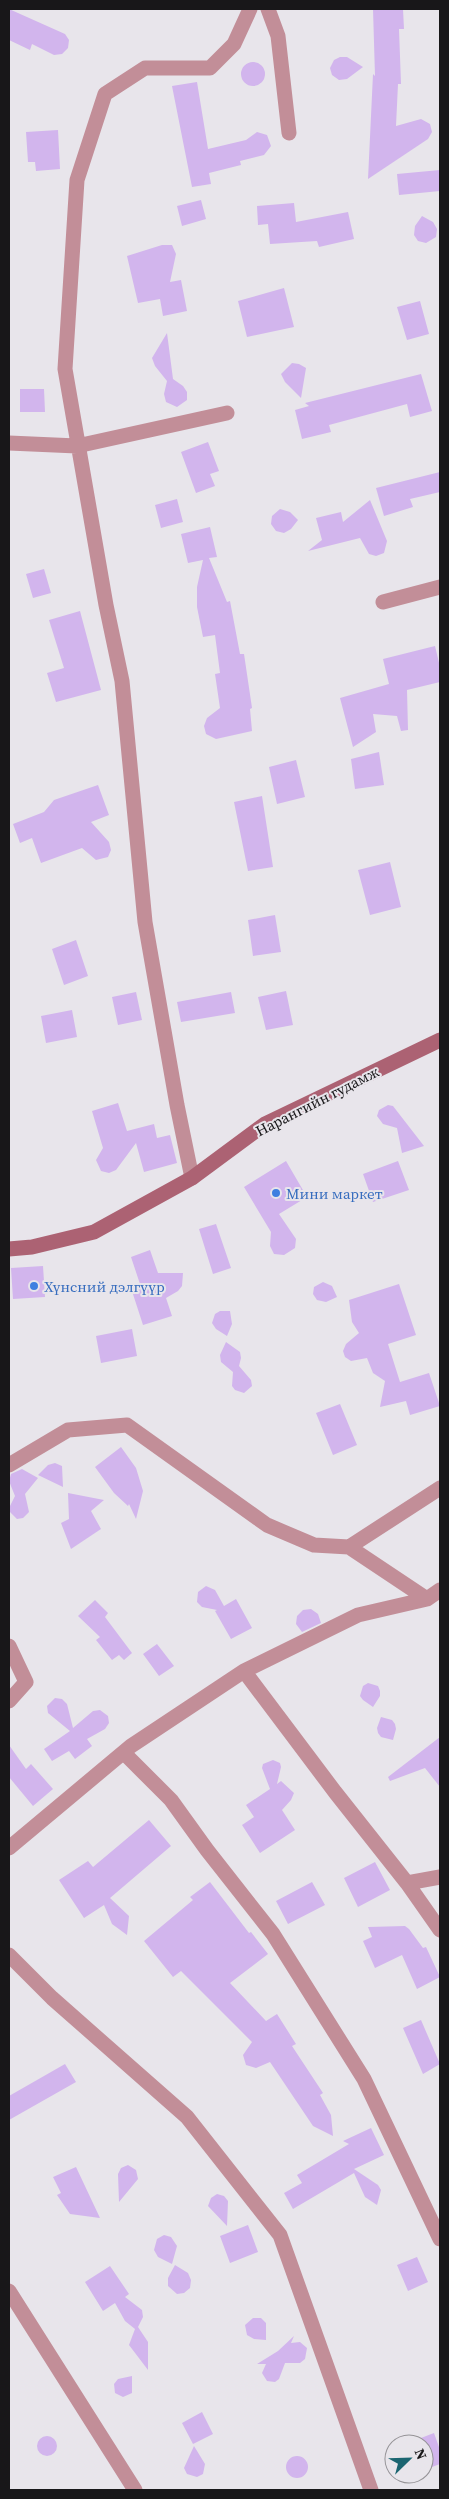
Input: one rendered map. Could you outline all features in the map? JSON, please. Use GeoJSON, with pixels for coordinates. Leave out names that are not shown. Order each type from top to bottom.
{"type":"FeatureCollection","features":[{"type":"Feature","properties":{"kind":"main road","name":"Нарангийн гудамж"},"geometry":{"type":"LineString","coordinates":[[9,1249],[32,1247],[94,1232],[192,1178],[266,1124],[440,1040]]}},
{"type":"Feature","properties":{"kind":"street"},"geometry":{"type":"LineString","coordinates":[[192,1178],[145,922],[122,681],[106,605],[65,369],[77,180],[106,94],[144,68],[210,68],[234,44],[250,9]]}},
{"type":"Feature","properties":{"kind":"street"},"geometry":{"type":"LineString","coordinates":[[268,9],[278,36],[289,133]]}},
{"type":"Feature","properties":{"kind":"street"},"geometry":{"type":"LineString","coordinates":[[9,442],[77,446],[227,413]]}},
{"type":"Feature","properties":{"kind":"street"},"geometry":{"type":"LineString","coordinates":[[383,602],[440,587]]}},
{"type":"Feature","properties":{"kind":"street"},"geometry":{"type":"LineString","coordinates":[[9,1465],[68,1430],[127,1425],[267,1525],[314,1545],[349,1547],[427,1599]]}},
{"type":"Feature","properties":{"kind":"street"},"geometry":{"type":"LineString","coordinates":[[349,1547],[440,1488]]}},
{"type":"Feature","properties":{"kind":"street"},"geometry":{"type":"LineString","coordinates":[[9,1848],[124,1753],[244,1670],[358,1615],[427,1599],[440,1590]]}},
{"type":"Feature","properties":{"kind":"street"},"geometry":{"type":"LineString","coordinates":[[9,1646],[26,1682],[9,1701]]}},
{"type":"Feature","properties":{"kind":"street"},"geometry":{"type":"LineString","coordinates":[[244,1670],[335,1792],[407,1883],[440,1930]]}},
{"type":"Feature","properties":{"kind":"street"},"geometry":{"type":"LineString","coordinates":[[124,1753],[171,1800],[207,1850],[273,1934],[364,2079],[440,2239]]}},
{"type":"Feature","properties":{"kind":"street"},"geometry":{"type":"LineString","coordinates":[[407,1883],[440,1877]]}},
{"type":"Feature","properties":{"kind":"street"},"geometry":{"type":"LineString","coordinates":[[9,1955],[52,1998],[187,2117],[280,2235],[371,2490]]}},
{"type":"Feature","properties":{"kind":"street"},"geometry":{"type":"LineString","coordinates":[[9,2291],[135,2490]]}},
{"type":"Feature","properties":{"kind":"building"},"geometry":{"type":"Polygon","coordinates":[[[9,9],[65,34],[69,40],[68,48],[62,54],[54,55],[32,44],[30,50],[9,40],[9,9]]]}},
{"type":"Feature","properties":{"kind":"building"},"geometry":{"type":"Polygon","coordinates":[[[373,9],[403,9],[404,29],[399,29],[401,84],[398,84],[396,126],[421,119],[430,124],[432,132],[428,139],[368,179],[373,74],[375,76],[373,9]]]}},
{"type":"Feature","properties":{"kind":"building"},"geometry":{"type":"Polygon","coordinates":[[[340,57],[347,57],[363,67],[347,79],[339,80],[332,75],[330,68],[334,60],[340,57]]]}},
{"type":"Feature","properties":{"kind":"building"},"geometry":{"type":"Polygon","coordinates":[[[253,62],[262,65],[265,74],[262,83],[253,86],[244,83],[241,74],[244,65],[253,62]]]}},
{"type":"Feature","properties":{"kind":"building"},"geometry":{"type":"Polygon","coordinates":[[[197,82],[208,149],[246,140],[257,132],[267,135],[271,146],[264,155],[240,161],[241,165],[209,173],[211,184],[192,187],[172,86],[197,82]]]}},
{"type":"Feature","properties":{"kind":"building"},"geometry":{"type":"Polygon","coordinates":[[[58,130],[60,169],[36,171],[35,162],[28,162],[26,132],[58,130]]]}},
{"type":"Feature","properties":{"kind":"building"},"geometry":{"type":"Polygon","coordinates":[[[440,170],[440,191],[399,195],[397,174],[440,170]]]}},
{"type":"Feature","properties":{"kind":"building"},"geometry":{"type":"Polygon","coordinates":[[[201,200],[206,219],[182,226],[177,206],[201,200]]]}},
{"type":"Feature","properties":{"kind":"building"},"geometry":{"type":"Polygon","coordinates":[[[294,203],[296,222],[348,212],[354,239],[319,247],[317,241],[270,244],[268,224],[258,225],[257,206],[294,203]]]}},
{"type":"Feature","properties":{"kind":"building"},"geometry":{"type":"Polygon","coordinates":[[[422,216],[433,222],[437,229],[436,237],[426,243],[418,241],[414,235],[415,226],[422,216]]]}},
{"type":"Feature","properties":{"kind":"building"},"geometry":{"type":"Polygon","coordinates":[[[162,245],[172,245],[176,254],[170,282],[181,280],[187,311],[163,316],[160,299],[138,303],[127,256],[162,245]]]}},
{"type":"Feature","properties":{"kind":"building"},"geometry":{"type":"Polygon","coordinates":[[[284,288],[294,327],[247,337],[238,301],[284,288]]]}},
{"type":"Feature","properties":{"kind":"building"},"geometry":{"type":"Polygon","coordinates":[[[420,301],[429,334],[407,340],[397,307],[420,301]]]}},
{"type":"Feature","properties":{"kind":"building"},"geometry":{"type":"Polygon","coordinates":[[[167,333],[173,379],[183,386],[187,392],[187,400],[177,407],[166,402],[164,394],[167,381],[155,366],[152,358],[167,333]]]}},
{"type":"Feature","properties":{"kind":"building"},"geometry":{"type":"Polygon","coordinates":[[[292,363],[306,368],[301,398],[285,382],[281,374],[292,363]]]}},
{"type":"Feature","properties":{"kind":"building"},"geometry":{"type":"Polygon","coordinates":[[[421,374],[432,411],[410,417],[407,404],[329,425],[331,432],[302,439],[295,410],[309,406],[305,403],[421,374]]]}},
{"type":"Feature","properties":{"kind":"building"},"geometry":{"type":"Polygon","coordinates":[[[20,389],[44,389],[45,412],[20,412],[20,389]]]}},
{"type":"Feature","properties":{"kind":"building"},"geometry":{"type":"Polygon","coordinates":[[[208,442],[219,471],[210,474],[215,486],[196,493],[181,452],[208,442]]]}},
{"type":"Feature","properties":{"kind":"building"},"geometry":{"type":"Polygon","coordinates":[[[440,472],[440,492],[410,499],[413,507],[384,516],[376,488],[440,472]]]}},
{"type":"Feature","properties":{"kind":"building"},"geometry":{"type":"Polygon","coordinates":[[[177,499],[183,522],[161,528],[155,505],[177,499]]]}},
{"type":"Feature","properties":{"kind":"building"},"geometry":{"type":"Polygon","coordinates":[[[370,500],[387,541],[384,553],[376,556],[369,554],[360,538],[308,551],[322,540],[316,518],[341,512],[343,522],[370,500]]]}},
{"type":"Feature","properties":{"kind":"building"},"geometry":{"type":"Polygon","coordinates":[[[280,509],[290,512],[298,520],[291,529],[284,533],[276,531],[271,524],[272,516],[280,509]]]}},
{"type":"Feature","properties":{"kind":"building"},"geometry":{"type":"Polygon","coordinates":[[[210,527],[217,557],[209,558],[227,602],[230,601],[240,654],[244,654],[252,708],[250,709],[252,731],[216,739],[206,734],[204,726],[207,718],[220,708],[215,674],[220,673],[215,635],[203,637],[197,607],[197,587],[203,560],[188,563],[181,534],[210,527]]]}},
{"type":"Feature","properties":{"kind":"building"},"geometry":{"type":"Polygon","coordinates":[[[44,569],[51,593],[33,598],[26,574],[44,569]]]}},
{"type":"Feature","properties":{"kind":"building"},"geometry":{"type":"Polygon","coordinates":[[[80,611],[101,690],[56,702],[47,673],[64,668],[49,620],[80,611]]]}},
{"type":"Feature","properties":{"kind":"building"},"geometry":{"type":"Polygon","coordinates":[[[435,646],[440,667],[440,682],[407,690],[408,730],[401,731],[397,716],[373,714],[376,732],[353,747],[340,698],[389,684],[383,659],[435,646]]]}},
{"type":"Feature","properties":{"kind":"building"},"geometry":{"type":"Polygon","coordinates":[[[379,752],[384,785],[355,789],[351,759],[379,752]]]}},
{"type":"Feature","properties":{"kind":"building"},"geometry":{"type":"Polygon","coordinates":[[[296,760],[305,797],[277,804],[269,767],[296,760]]]}},
{"type":"Feature","properties":{"kind":"building"},"geometry":{"type":"Polygon","coordinates":[[[98,785],[109,815],[91,822],[109,842],[111,850],[108,857],[96,860],[82,848],[41,863],[32,838],[20,843],[13,824],[44,812],[54,800],[98,785]]]}},
{"type":"Feature","properties":{"kind":"building"},"geometry":{"type":"Polygon","coordinates":[[[262,796],[273,867],[248,871],[234,802],[262,796]]]}},
{"type":"Feature","properties":{"kind":"building"},"geometry":{"type":"Polygon","coordinates":[[[390,862],[401,907],[370,915],[358,870],[390,862]]]}},
{"type":"Feature","properties":{"kind":"building"},"geometry":{"type":"Polygon","coordinates":[[[275,915],[281,952],[253,956],[248,920],[275,915]]]}},
{"type":"Feature","properties":{"kind":"building"},"geometry":{"type":"Polygon","coordinates":[[[76,940],[88,976],[64,985],[52,949],[76,940]]]}},
{"type":"Feature","properties":{"kind":"building"},"geometry":{"type":"Polygon","coordinates":[[[286,991],[293,1025],[266,1030],[258,997],[286,991]]]}},
{"type":"Feature","properties":{"kind":"building"},"geometry":{"type":"Polygon","coordinates":[[[136,992],[142,1020],[118,1025],[112,997],[136,992]]]}},
{"type":"Feature","properties":{"kind":"building"},"geometry":{"type":"Polygon","coordinates":[[[231,992],[235,1013],[181,1022],[177,1002],[231,992]]]}},
{"type":"Feature","properties":{"kind":"building"},"geometry":{"type":"Polygon","coordinates":[[[72,1010],[77,1037],[46,1043],[41,1016],[72,1010]]]}},
{"type":"Feature","properties":{"kind":"building"},"geometry":{"type":"Polygon","coordinates":[[[118,1103],[127,1131],[154,1124],[157,1138],[170,1135],[177,1163],[144,1172],[136,1143],[116,1170],[109,1173],[101,1171],[96,1160],[103,1148],[92,1111],[118,1103]]]}},
{"type":"Feature","properties":{"kind":"building"},"geometry":{"type":"Polygon","coordinates":[[[388,1105],[393,1106],[424,1146],[402,1153],[397,1128],[383,1124],[377,1116],[379,1110],[388,1105]]]}},
{"type":"Feature","properties":{"kind":"building"},"geometry":{"type":"Polygon","coordinates":[[[286,1161],[307,1197],[279,1214],[296,1239],[295,1248],[284,1255],[274,1254],[270,1246],[271,1232],[244,1187],[286,1161]]]}},
{"type":"Feature","properties":{"kind":"building"},"geometry":{"type":"Polygon","coordinates":[[[398,1161],[409,1190],[373,1202],[363,1174],[398,1161]]]}},
{"type":"Feature","properties":{"kind":"building"},"geometry":{"type":"Polygon","coordinates":[[[216,1224],[231,1268],[213,1274],[199,1229],[216,1224]]]}},
{"type":"Feature","properties":{"kind":"building"},"geometry":{"type":"Polygon","coordinates":[[[150,1250],[158,1273],[183,1273],[182,1286],[178,1291],[166,1298],[172,1316],[143,1325],[131,1288],[140,1284],[131,1257],[150,1250]]]}},
{"type":"Feature","properties":{"kind":"building"},"geometry":{"type":"Polygon","coordinates":[[[43,1266],[45,1297],[13,1299],[11,1268],[43,1266]]]}},
{"type":"Feature","properties":{"kind":"building"},"geometry":{"type":"Polygon","coordinates":[[[323,1282],[332,1286],[337,1297],[326,1302],[317,1300],[313,1294],[314,1287],[323,1282]]]}},
{"type":"Feature","properties":{"kind":"building"},"geometry":{"type":"Polygon","coordinates":[[[399,1284],[416,1335],[388,1344],[400,1382],[429,1373],[440,1406],[410,1415],[406,1401],[380,1407],[385,1381],[373,1373],[367,1358],[351,1361],[345,1357],[343,1351],[346,1344],[359,1333],[352,1322],[349,1300],[399,1284]]]}},
{"type":"Feature","properties":{"kind":"building"},"geometry":{"type":"Polygon","coordinates":[[[220,1311],[230,1311],[232,1324],[227,1336],[216,1329],[212,1323],[215,1314],[220,1311]]]}},
{"type":"Feature","properties":{"kind":"building"},"geometry":{"type":"Polygon","coordinates":[[[132,1329],[137,1356],[101,1363],[96,1336],[132,1329]]]}},
{"type":"Feature","properties":{"kind":"building"},"geometry":{"type":"Polygon","coordinates":[[[226,1342],[240,1352],[239,1366],[251,1380],[252,1386],[244,1393],[235,1390],[232,1386],[233,1372],[221,1362],[220,1355],[226,1342]]]}},
{"type":"Feature","properties":{"kind":"building"},"geometry":{"type":"Polygon","coordinates":[[[340,1404],[357,1445],[333,1455],[316,1413],[340,1404]]]}},
{"type":"Feature","properties":{"kind":"building"},"geometry":{"type":"Polygon","coordinates":[[[121,1447],[136,1468],[143,1491],[136,1519],[129,1504],[128,1506],[114,1493],[95,1467],[121,1447]]]}},
{"type":"Feature","properties":{"kind":"building"},"geometry":{"type":"Polygon","coordinates":[[[55,1463],[62,1466],[63,1487],[38,1475],[48,1465],[55,1463]]]}},
{"type":"Feature","properties":{"kind":"building"},"geometry":{"type":"Polygon","coordinates":[[[22,1469],[38,1478],[25,1494],[29,1512],[23,1518],[17,1519],[10,1512],[10,1506],[15,1496],[9,1481],[11,1474],[22,1469]]]}},
{"type":"Feature","properties":{"kind":"building"},"geometry":{"type":"Polygon","coordinates":[[[68,1493],[104,1500],[91,1511],[101,1529],[71,1549],[61,1523],[69,1519],[68,1493]]]}},
{"type":"Feature","properties":{"kind":"building"},"geometry":{"type":"Polygon","coordinates":[[[206,1586],[215,1590],[224,1606],[236,1599],[252,1628],[231,1639],[215,1611],[217,1610],[202,1607],[197,1602],[198,1592],[206,1586]]]}},
{"type":"Feature","properties":{"kind":"building"},"geometry":{"type":"Polygon","coordinates":[[[95,1600],[108,1613],[105,1617],[132,1653],[124,1660],[119,1655],[112,1660],[96,1640],[100,1637],[78,1616],[95,1600]]]}},
{"type":"Feature","properties":{"kind":"building"},"geometry":{"type":"Polygon","coordinates":[[[311,1609],[318,1614],[321,1623],[302,1632],[296,1624],[297,1616],[303,1610],[311,1609]]]}},
{"type":"Feature","properties":{"kind":"building"},"geometry":{"type":"Polygon","coordinates":[[[157,1644],[174,1666],[159,1676],[143,1654],[157,1644]]]}},
{"type":"Feature","properties":{"kind":"building"},"geometry":{"type":"Polygon","coordinates":[[[368,1683],[378,1686],[380,1691],[380,1696],[373,1707],[360,1696],[363,1686],[368,1683]]]}},
{"type":"Feature","properties":{"kind":"building"},"geometry":{"type":"Polygon","coordinates":[[[55,1698],[62,1699],[67,1704],[73,1728],[93,1711],[100,1710],[108,1716],[109,1723],[105,1729],[87,1739],[92,1746],[75,1759],[69,1751],[52,1761],[44,1749],[70,1731],[48,1713],[47,1706],[55,1698]]]}},
{"type":"Feature","properties":{"kind":"building"},"geometry":{"type":"Polygon","coordinates":[[[381,1717],[392,1720],[395,1724],[396,1729],[393,1740],[381,1737],[378,1733],[377,1728],[381,1717]]]}},
{"type":"Feature","properties":{"kind":"building"},"geometry":{"type":"Polygon","coordinates":[[[440,1737],[440,1787],[425,1768],[390,1781],[388,1777],[440,1737]]]}},
{"type":"Feature","properties":{"kind":"building"},"geometry":{"type":"Polygon","coordinates":[[[9,1745],[26,1769],[31,1764],[53,1789],[33,1806],[9,1777],[9,1745]]]}},
{"type":"Feature","properties":{"kind":"building"},"geometry":{"type":"Polygon","coordinates":[[[273,1760],[280,1763],[281,1767],[277,1784],[281,1781],[294,1793],[291,1800],[282,1810],[295,1830],[260,1853],[242,1825],[254,1817],[246,1805],[270,1789],[262,1768],[263,1764],[273,1760]]]}},
{"type":"Feature","properties":{"kind":"building"},"geometry":{"type":"Polygon","coordinates":[[[149,1820],[171,1846],[110,1898],[129,1916],[127,1935],[112,1924],[104,1905],[84,1918],[59,1880],[88,1861],[93,1867],[149,1820]]]}},
{"type":"Feature","properties":{"kind":"building"},"geometry":{"type":"Polygon","coordinates":[[[375,1862],[390,1890],[358,1907],[344,1878],[375,1862]]]}},
{"type":"Feature","properties":{"kind":"building"},"geometry":{"type":"Polygon","coordinates":[[[210,1882],[249,1933],[251,1932],[268,1954],[230,1983],[266,2021],[277,2014],[296,2044],[292,2046],[323,2093],[320,2095],[331,2115],[333,2136],[313,2126],[270,2062],[256,2068],[246,2065],[243,2055],[252,2042],[181,1971],[173,1977],[144,1941],[193,1900],[190,1897],[210,1882]]]}},
{"type":"Feature","properties":{"kind":"building"},"geometry":{"type":"Polygon","coordinates":[[[312,1882],[325,1905],[288,1924],[276,1901],[312,1882]]]}},
{"type":"Feature","properties":{"kind":"building"},"geometry":{"type":"Polygon","coordinates":[[[405,1926],[423,1948],[426,1947],[440,1977],[417,1989],[402,1955],[375,1968],[363,1941],[372,1937],[368,1927],[405,1926]]]}},
{"type":"Feature","properties":{"kind":"building"},"geometry":{"type":"Polygon","coordinates":[[[421,2020],[440,2064],[423,2074],[403,2028],[421,2020]]]}},
{"type":"Feature","properties":{"kind":"building"},"geometry":{"type":"Polygon","coordinates":[[[65,2064],[76,2082],[9,2120],[9,2096],[65,2064]]]}},
{"type":"Feature","properties":{"kind":"building"},"geometry":{"type":"Polygon","coordinates":[[[371,2128],[384,2155],[354,2169],[378,2185],[381,2190],[377,2205],[365,2197],[354,2173],[293,2209],[284,2193],[302,2183],[297,2175],[349,2144],[343,2141],[371,2128]]]}},
{"type":"Feature","properties":{"kind":"building"},"geometry":{"type":"Polygon","coordinates":[[[128,2165],[136,2170],[138,2179],[119,2202],[118,2174],[121,2168],[128,2165]]]}},
{"type":"Feature","properties":{"kind":"building"},"geometry":{"type":"Polygon","coordinates":[[[76,2167],[100,2218],[70,2214],[57,2195],[61,2193],[53,2177],[76,2167]]]}},
{"type":"Feature","properties":{"kind":"building"},"geometry":{"type":"Polygon","coordinates":[[[217,2194],[224,2196],[228,2201],[227,2226],[208,2206],[211,2198],[217,2194]]]}},
{"type":"Feature","properties":{"kind":"building"},"geometry":{"type":"Polygon","coordinates":[[[248,2225],[258,2252],[230,2263],[220,2236],[248,2225]]]}},
{"type":"Feature","properties":{"kind":"building"},"geometry":{"type":"Polygon","coordinates":[[[164,2235],[171,2237],[177,2246],[172,2264],[158,2257],[154,2250],[157,2239],[164,2235]]]}},
{"type":"Feature","properties":{"kind":"building"},"geometry":{"type":"Polygon","coordinates":[[[417,2257],[428,2282],[408,2291],[397,2265],[417,2257]]]}},
{"type":"Feature","properties":{"kind":"building"},"geometry":{"type":"Polygon","coordinates":[[[175,2265],[188,2273],[191,2280],[190,2288],[184,2293],[177,2294],[168,2286],[168,2278],[175,2265]]]}},
{"type":"Feature","properties":{"kind":"building"},"geometry":{"type":"Polygon","coordinates":[[[110,2266],[129,2294],[125,2297],[142,2310],[143,2317],[138,2327],[148,2342],[148,2370],[129,2345],[135,2329],[125,2321],[115,2303],[103,2311],[85,2282],[110,2266]]]}},
{"type":"Feature","properties":{"kind":"building"},"geometry":{"type":"Polygon","coordinates":[[[253,2318],[261,2318],[266,2323],[266,2340],[254,2339],[247,2335],[245,2325],[253,2318]]]}},
{"type":"Feature","properties":{"kind":"building"},"geometry":{"type":"Polygon","coordinates":[[[294,2336],[291,2343],[300,2342],[307,2348],[305,2359],[300,2363],[285,2363],[279,2379],[275,2382],[267,2381],[262,2373],[266,2364],[257,2364],[278,2351],[294,2336]]]}},
{"type":"Feature","properties":{"kind":"building"},"geometry":{"type":"Polygon","coordinates":[[[132,2376],[132,2393],[123,2397],[115,2393],[114,2384],[118,2379],[132,2376]]]}},
{"type":"Feature","properties":{"kind":"building"},"geometry":{"type":"Polygon","coordinates":[[[202,2412],[213,2434],[193,2444],[182,2423],[202,2412]]]}},
{"type":"Feature","properties":{"kind":"building"},"geometry":{"type":"Polygon","coordinates":[[[434,2433],[440,2450],[440,2464],[434,2466],[434,2434],[431,2434],[434,2433]]]}},
{"type":"Feature","properties":{"kind":"building"},"geometry":{"type":"Polygon","coordinates":[[[47,2436],[54,2439],[57,2446],[54,2453],[47,2456],[40,2453],[37,2446],[40,2439],[47,2436]]]}},
{"type":"Feature","properties":{"kind":"building"},"geometry":{"type":"Polygon","coordinates":[[[194,2446],[205,2464],[203,2474],[197,2477],[187,2474],[184,2468],[194,2446]]]}},
{"type":"Feature","properties":{"kind":"building"},"geometry":{"type":"Polygon","coordinates":[[[297,2456],[305,2459],[308,2467],[305,2475],[297,2478],[289,2475],[286,2467],[289,2459],[297,2456]]]}},
{"type":"Feature","properties":{"kind":"place","name":"Мини маркет"},"geometry":{"type":"Point","coordinates":[276,1193]}},
{"type":"Feature","properties":{"kind":"place","name":"Хүнсний дэлгүүр"},"geometry":{"type":"Point","coordinates":[34,1286]}}]}
